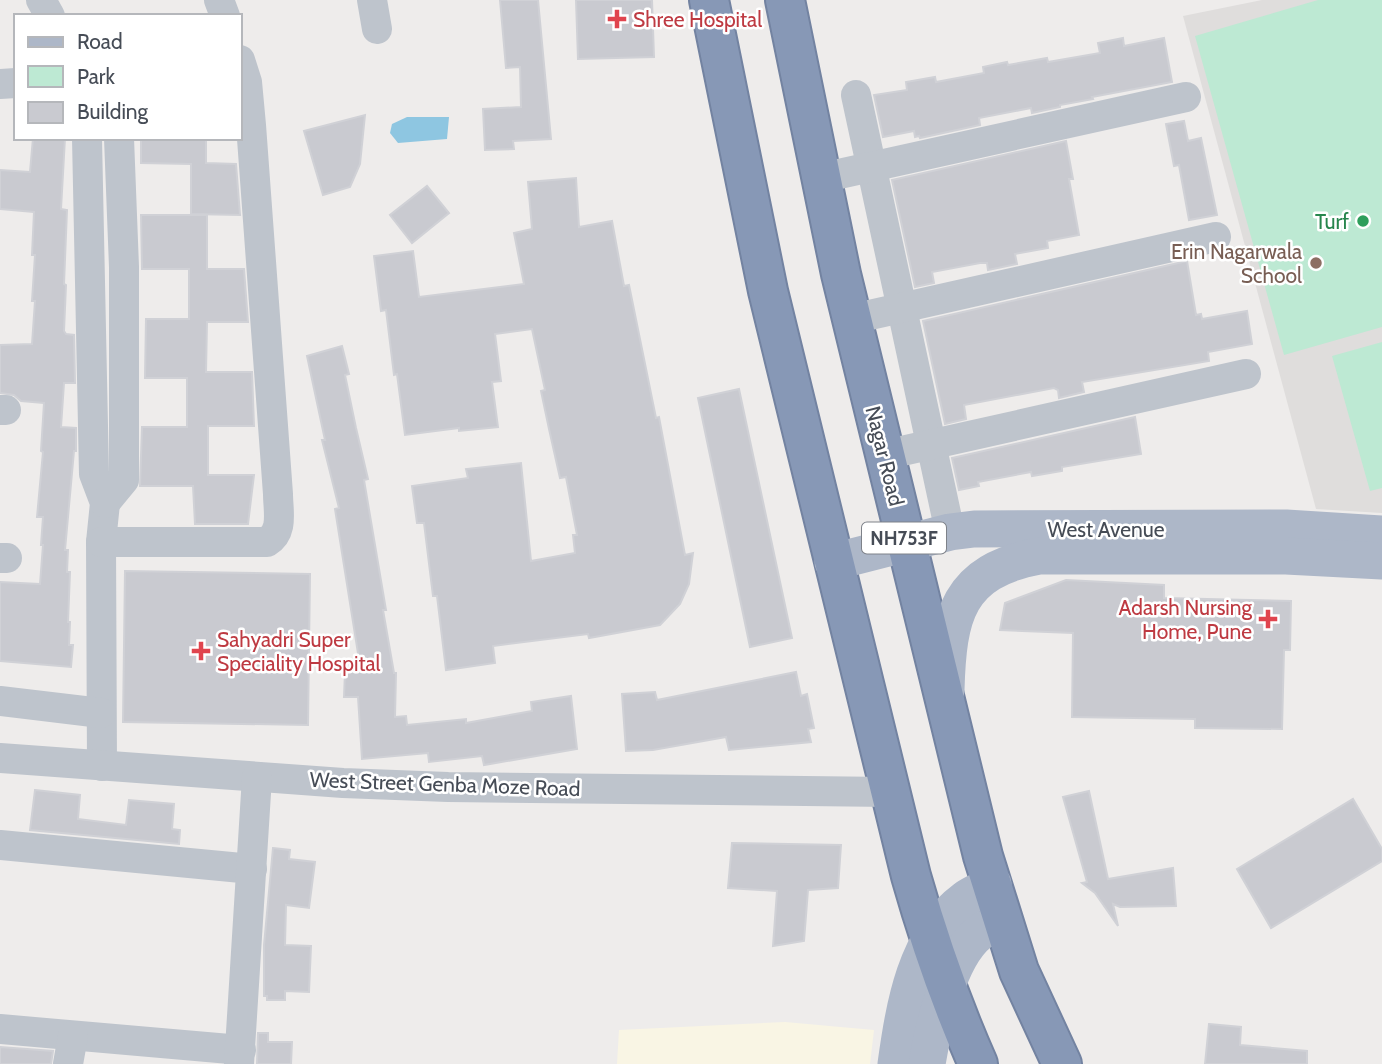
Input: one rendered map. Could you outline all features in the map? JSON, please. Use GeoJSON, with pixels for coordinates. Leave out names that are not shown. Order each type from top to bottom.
{"type":"FeatureCollection","features":[{"type":"Feature","properties":{"kind":"highway","name":"NH753F"},"geometry":{"type":"LineString","coordinates":[[709,0],[768,291],[891,792],[929,939],[978,1064]]}},
{"type":"Feature","properties":{"kind":"highway","name":"Nagar Road"},"geometry":{"type":"LineString","coordinates":[[785,0],[852,319],[983,856],[1019,971],[1062,1064]]}},
{"type":"Feature","properties":{"kind":"main road","name":"West Avenue"},"geometry":{"type":"LineString","coordinates":[[833,562],[950,532],[974,529],[1286,528],[1382,534]]}},
{"type":"Feature","properties":{"kind":"main road","name":"West Avenue"},"geometry":{"type":"LineString","coordinates":[[946,706],[947,652],[955,617],[967,593],[985,574],[1013,561],[1039,556],[1286,556],[1382,561]]}},
{"type":"Feature","properties":{"kind":"main road"},"geometry":{"type":"LineString","coordinates":[[896,1064],[911,988],[929,939],[951,911],[966,898],[998,902],[965,951],[946,986],[932,1034],[927,1064]]}},
{"type":"Feature","properties":{"kind":"street"},"geometry":{"type":"LineString","coordinates":[[372,0],[377,29]]}},
{"type":"Feature","properties":{"kind":"street"},"geometry":{"type":"LineString","coordinates":[[101,542],[267,541],[279,530],[256,185],[242,75]]}},
{"type":"Feature","properties":{"kind":"street"},"geometry":{"type":"LineString","coordinates":[[856,95],[950,532]]}},
{"type":"Feature","properties":{"kind":"street"},"geometry":{"type":"LineString","coordinates":[[821,178],[1186,97]]}},
{"type":"Feature","properties":{"kind":"street"},"geometry":{"type":"LineString","coordinates":[[87,140],[94,474],[105,503],[101,542],[102,766]]}},
{"type":"Feature","properties":{"kind":"street"},"geometry":{"type":"LineString","coordinates":[[105,503],[124,480],[124,267],[119,140]]}},
{"type":"Feature","properties":{"kind":"street"},"geometry":{"type":"LineString","coordinates":[[852,319],[1216,237]]}},
{"type":"Feature","properties":{"kind":"street"},"geometry":{"type":"LineString","coordinates":[[884,455],[1246,374]]}},
{"type":"Feature","properties":{"kind":"street"},"geometry":{"type":"LineString","coordinates":[[0,701],[101,713]]}},
{"type":"Feature","properties":{"kind":"street","name":"West Street Genba Moze Road"},"geometry":{"type":"LineString","coordinates":[[0,758],[257,777],[448,787],[891,792]]}},
{"type":"Feature","properties":{"kind":"street"},"geometry":{"type":"LineString","coordinates":[[0,1029],[71,1050],[240,1057],[257,777]]}},
{"type":"Feature","properties":{"kind":"street"},"geometry":{"type":"LineString","coordinates":[[0,845],[252,869]]}},
{"type":"Feature","properties":{"kind":"shaded area","name":"Erin Nagarwala School"},"geometry":{"type":"Polygon","coordinates":[[[1262,0],[1382,0],[1382,513],[1316,509],[1183,16],[1262,0]]]}},
{"type":"Feature","properties":{"kind":"shaded area"},"geometry":{"type":"Polygon","coordinates":[[[785,1022],[874,1030],[870,1064],[617,1064],[619,1030],[785,1022]]]}},
{"type":"Feature","properties":{"kind":"green space","name":"Erin Nagarwala School"},"geometry":{"type":"Polygon","coordinates":[[[1318,0],[1382,0],[1382,327],[1284,355],[1195,36],[1318,0]]]}},
{"type":"Feature","properties":{"kind":"green space"},"geometry":{"type":"Polygon","coordinates":[[[1382,342],[1382,488],[1370,491],[1332,356],[1382,342]]]}},
{"type":"Feature","properties":{"kind":"water"},"geometry":{"type":"Polygon","coordinates":[[[407,117],[449,117],[447,139],[398,143],[390,133],[392,124],[407,117]]]}},
{"type":"Feature","properties":{"kind":"building"},"geometry":{"type":"Polygon","coordinates":[[[500,0],[538,0],[551,139],[513,141],[514,149],[485,150],[483,109],[521,107],[520,67],[506,68],[500,0]]]}},
{"type":"Feature","properties":{"kind":"building"},"geometry":{"type":"Polygon","coordinates":[[[576,0],[652,0],[654,57],[578,59],[576,0]]]}},
{"type":"Feature","properties":{"kind":"building"},"geometry":{"type":"Polygon","coordinates":[[[1123,38],[1124,46],[1164,38],[1172,82],[1092,97],[1093,99],[1032,113],[1031,108],[979,118],[980,125],[920,138],[915,137],[914,131],[883,137],[874,95],[907,90],[906,82],[935,77],[936,82],[984,73],[983,67],[1007,62],[1008,65],[1047,58],[1048,62],[1100,53],[1098,43],[1123,38]]]}},
{"type":"Feature","properties":{"kind":"building"},"geometry":{"type":"Polygon","coordinates":[[[365,115],[360,164],[350,187],[323,195],[304,131],[365,115]]]}},
{"type":"Feature","properties":{"kind":"building"},"geometry":{"type":"Polygon","coordinates":[[[1184,121],[1188,141],[1201,138],[1217,215],[1189,220],[1179,165],[1174,166],[1166,124],[1184,121]]]}},
{"type":"Feature","properties":{"kind":"building"},"geometry":{"type":"Polygon","coordinates":[[[33,140],[65,140],[61,209],[67,210],[64,331],[74,335],[75,383],[64,383],[61,427],[76,428],[65,550],[68,550],[67,572],[70,572],[68,622],[69,645],[73,645],[71,667],[0,661],[0,582],[40,584],[43,545],[43,517],[37,517],[44,403],[21,401],[14,395],[0,393],[0,345],[32,344],[35,255],[32,255],[34,212],[0,209],[0,170],[30,172],[33,140]]]}},
{"type":"Feature","properties":{"kind":"building"},"geometry":{"type":"Polygon","coordinates":[[[141,140],[206,140],[206,163],[236,164],[240,215],[191,214],[191,164],[141,163],[141,140]]]}},
{"type":"Feature","properties":{"kind":"building"},"geometry":{"type":"Polygon","coordinates":[[[1066,141],[1073,179],[1069,179],[1079,235],[1047,241],[1048,248],[1015,254],[1017,264],[988,270],[987,263],[980,263],[932,272],[934,283],[915,287],[892,180],[1066,141]]]}},
{"type":"Feature","properties":{"kind":"building"},"geometry":{"type":"Polygon","coordinates":[[[576,178],[579,227],[612,221],[624,286],[629,285],[656,418],[659,417],[685,555],[693,553],[689,584],[680,604],[660,625],[589,638],[588,634],[493,646],[495,663],[446,670],[424,523],[417,523],[412,486],[468,478],[466,469],[521,463],[531,561],[575,553],[573,535],[577,535],[566,477],[560,478],[549,429],[541,391],[545,390],[532,329],[495,334],[501,381],[492,382],[498,427],[459,431],[459,428],[405,435],[386,310],[381,311],[374,256],[413,251],[419,297],[524,284],[514,233],[532,229],[528,182],[576,178]]]}},
{"type":"Feature","properties":{"kind":"building"},"geometry":{"type":"Polygon","coordinates":[[[427,186],[449,213],[412,243],[390,215],[427,186]]]}},
{"type":"Feature","properties":{"kind":"building"},"geometry":{"type":"Polygon","coordinates":[[[141,215],[207,215],[207,269],[244,269],[248,322],[207,322],[206,372],[252,372],[254,426],[208,426],[208,475],[254,475],[248,524],[195,524],[193,486],[140,486],[142,427],[187,427],[187,378],[145,378],[146,319],[189,319],[189,269],[142,269],[141,215]]]}},
{"type":"Feature","properties":{"kind":"building"},"geometry":{"type":"Polygon","coordinates":[[[1187,261],[1196,315],[1201,314],[1202,319],[1247,311],[1252,344],[1208,352],[1209,361],[1082,382],[1084,392],[1059,398],[1058,390],[1054,388],[964,405],[966,419],[945,424],[923,321],[1187,261]]]}},
{"type":"Feature","properties":{"kind":"building"},"geometry":{"type":"Polygon","coordinates":[[[342,346],[349,374],[345,375],[368,479],[364,480],[386,610],[383,610],[396,673],[395,717],[406,716],[407,725],[466,719],[466,723],[532,711],[531,702],[571,696],[577,749],[484,765],[482,756],[429,762],[428,753],[362,759],[358,697],[344,697],[345,672],[361,672],[335,509],[339,508],[322,440],[325,440],[307,356],[342,346]]]}},
{"type":"Feature","properties":{"kind":"building"},"geometry":{"type":"Polygon","coordinates":[[[739,389],[792,638],[750,647],[698,398],[739,389]]]}},
{"type":"Feature","properties":{"kind":"building"},"geometry":{"type":"Polygon","coordinates":[[[1135,417],[1141,454],[1062,467],[1062,471],[1032,476],[1031,472],[978,482],[979,486],[959,490],[952,458],[1135,417]]]}},
{"type":"Feature","properties":{"kind":"building"},"geometry":{"type":"Polygon","coordinates":[[[125,571],[310,574],[308,725],[123,722],[125,571]]]}},
{"type":"Feature","properties":{"kind":"building"},"geometry":{"type":"Polygon","coordinates":[[[1066,580],[1164,585],[1164,598],[1291,601],[1290,650],[1284,650],[1282,729],[1195,728],[1195,719],[1072,717],[1073,633],[1000,630],[1005,603],[1066,580]]]}},
{"type":"Feature","properties":{"kind":"building"},"geometry":{"type":"Polygon","coordinates":[[[796,672],[801,696],[807,694],[814,728],[808,729],[811,742],[729,750],[726,737],[653,750],[626,751],[622,694],[655,692],[657,700],[796,672]]]}},
{"type":"Feature","properties":{"kind":"building"},"geometry":{"type":"Polygon","coordinates":[[[35,790],[80,795],[78,819],[126,825],[129,800],[174,804],[172,829],[180,830],[179,844],[30,830],[35,790]]]}},
{"type":"Feature","properties":{"kind":"building"},"geometry":{"type":"Polygon","coordinates":[[[1089,791],[1108,879],[1173,868],[1176,906],[1120,907],[1113,904],[1118,926],[1095,893],[1082,883],[1087,882],[1063,797],[1089,791]]]}},
{"type":"Feature","properties":{"kind":"building"},"geometry":{"type":"Polygon","coordinates":[[[1353,799],[1382,849],[1382,861],[1271,928],[1237,869],[1353,799]]]}},
{"type":"Feature","properties":{"kind":"building"},"geometry":{"type":"Polygon","coordinates":[[[732,843],[841,845],[838,888],[808,890],[804,941],[773,946],[777,891],[728,888],[732,843]]]}},
{"type":"Feature","properties":{"kind":"building"},"geometry":{"type":"Polygon","coordinates":[[[273,848],[290,850],[289,859],[315,862],[309,908],[286,905],[285,945],[311,946],[309,992],[285,991],[285,1000],[267,1000],[267,996],[264,996],[264,945],[273,848]]]}},
{"type":"Feature","properties":{"kind":"building"},"geometry":{"type":"Polygon","coordinates":[[[1209,1024],[1241,1027],[1240,1045],[1307,1051],[1307,1064],[1205,1064],[1209,1024]]]}},
{"type":"Feature","properties":{"kind":"building"},"geometry":{"type":"Polygon","coordinates":[[[258,1033],[268,1033],[268,1042],[292,1042],[291,1064],[257,1064],[258,1033]]]}},
{"type":"Feature","properties":{"kind":"building"},"geometry":{"type":"Polygon","coordinates":[[[0,1047],[53,1051],[51,1064],[0,1064],[0,1047]]]}},
{"type":"Feature","properties":{"kind":"place","name":"Shree Hospital"},"geometry":{"type":"Point","coordinates":[617,19]}},
{"type":"Feature","properties":{"kind":"place","name":"Turf"},"geometry":{"type":"Point","coordinates":[1363,221]}},
{"type":"Feature","properties":{"kind":"place","name":"Erin Nagarwala School"},"geometry":{"type":"Point","coordinates":[1316,263]}},
{"type":"Feature","properties":{"kind":"place","name":"Adarsh Nursing Home, Pune"},"geometry":{"type":"Point","coordinates":[1268,619]}},
{"type":"Feature","properties":{"kind":"place","name":"Sahyadri Super Speciality Hospital"},"geometry":{"type":"Point","coordinates":[201,651]}}]}
